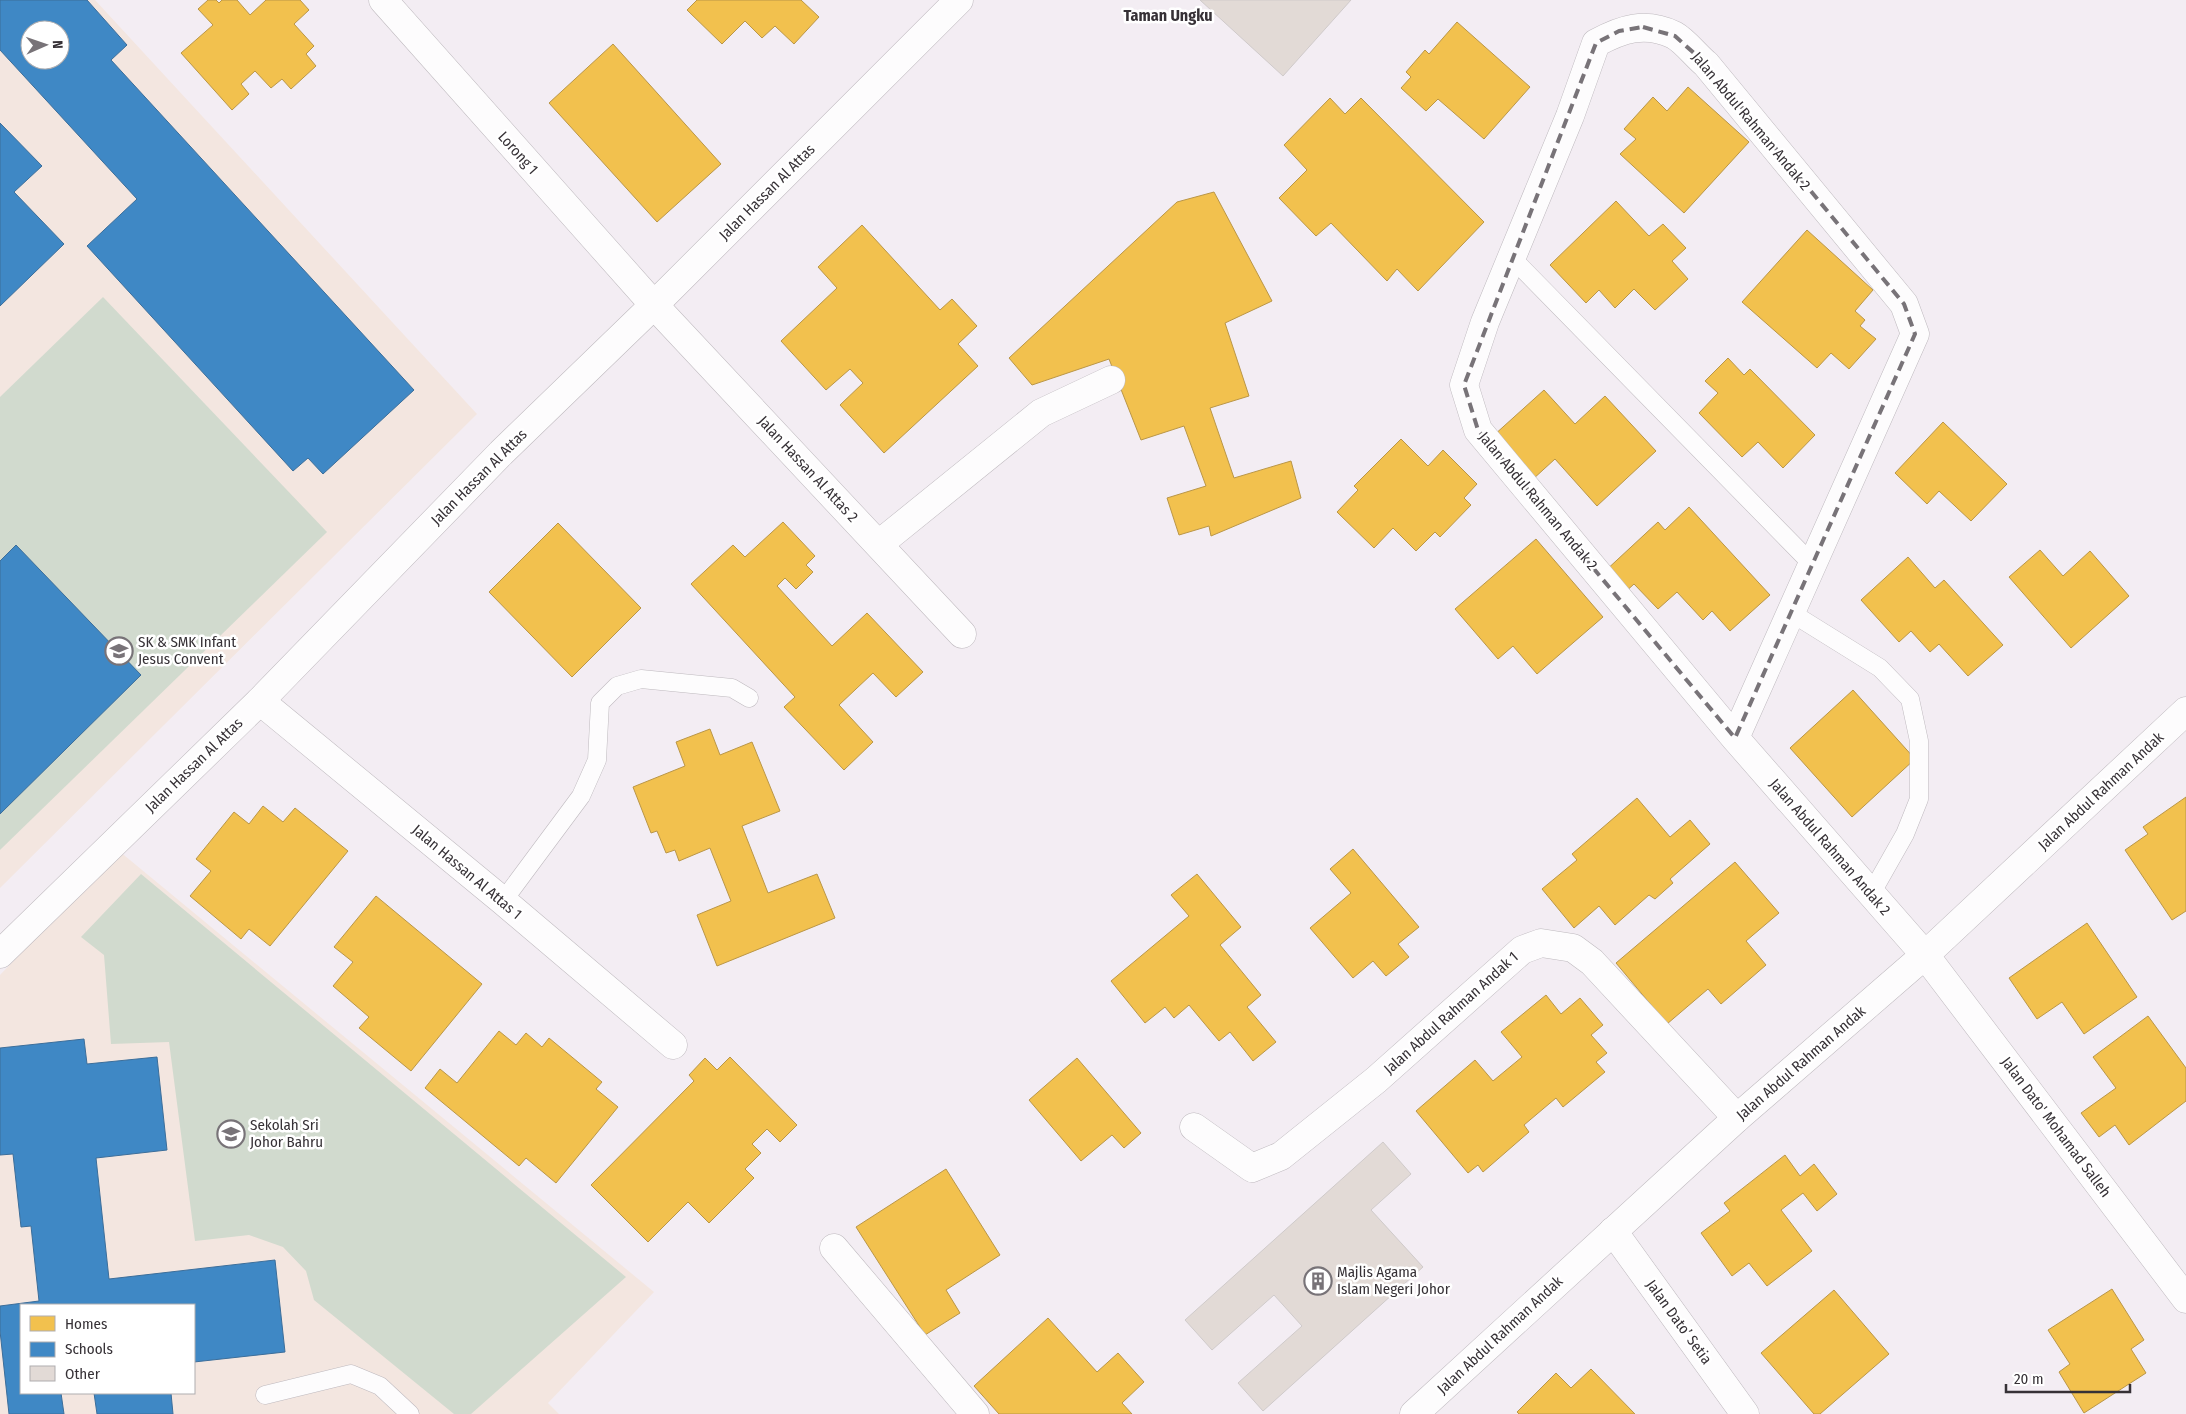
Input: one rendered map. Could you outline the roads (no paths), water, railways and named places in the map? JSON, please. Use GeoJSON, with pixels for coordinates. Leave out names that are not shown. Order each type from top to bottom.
{"type":"FeatureCollection","features":[{"type":"Feature","properties":{"kind":"street","name":"Lorong 1"},"geometry":{"type":"LineString","coordinates":[[382,0],[654,305]]}},
{"type":"Feature","properties":{"kind":"street","name":"Jalan Hassan Al Attas"},"geometry":{"type":"LineString","coordinates":[[0,954],[260,701],[501,453],[654,305],[959,0]]}},
{"type":"Feature","properties":{"kind":"street","name":"Jalan Abdul Rahman Andak 2"},"geometry":{"type":"LineString","coordinates":[[1735,738],[1811,563],[1887,400],[1915,334],[1904,304],[1706,64],[1675,36],[1643,27],[1619,31],[1596,42],[1570,116],[1485,322],[1464,385],[1478,430],[1735,738],[1925,955]]}},
{"type":"Feature","properties":{"kind":"street","name":"Jalan Hassan Al Attas 2"},"geometry":{"type":"LineString","coordinates":[[654,305],[962,634]]}},
{"type":"Feature","properties":{"kind":"street"},"geometry":{"type":"LineString","coordinates":[[879,544],[1041,413],[1110,380]]}},
{"type":"Feature","properties":{"kind":"street","name":"Jalan Hassan Al Attas 1"},"geometry":{"type":"LineString","coordinates":[[260,701],[503,901],[673,1045]]}},
{"type":"Feature","properties":{"kind":"street","name":"Jalan Abdul Rahman Andak"},"geometry":{"type":"LineString","coordinates":[[1414,1414],[1737,1118],[1925,955],[2186,711]]}},
{"type":"Feature","properties":{"kind":"street","name":"Jalan Abdul Rahman Andak 1"},"geometry":{"type":"LineString","coordinates":[[1194,1127],[1252,1168],[1281,1156],[1376,1080],[1522,950],[1541,942],[1573,948],[1592,962],[1737,1118]]}},
{"type":"Feature","properties":{"kind":"street","name":"Jalan Dato' Mohamad Salleh"},"geometry":{"type":"LineString","coordinates":[[1925,955],[2186,1299]]}},
{"type":"Feature","properties":{"kind":"street","name":"Jalan Dato’ Setia"},"geometry":{"type":"LineString","coordinates":[[1613,1231],[1745,1414]]}},
{"type":"Feature","properties":{"kind":"street"},"geometry":{"type":"LineString","coordinates":[[834,1248],[975,1414]]}},
{"type":"Feature","properties":{"kind":"lane"},"geometry":{"type":"LineString","coordinates":[[1513,258],[1811,563]]}},
{"type":"Feature","properties":{"kind":"lane"},"geometry":{"type":"LineString","coordinates":[[1790,612],[1880,668],[1910,698],[1919,741],[1919,798],[1905,834],[1871,894]]}},
{"type":"Feature","properties":{"kind":"lane"},"geometry":{"type":"LineString","coordinates":[[503,901],[581,796],[597,760],[600,704],[617,686],[641,679],[732,688],[749,698]]}},
{"type":"Feature","properties":{"kind":"lane"},"geometry":{"type":"LineString","coordinates":[[265,1395],[350,1374],[380,1386],[410,1414]]}},
{"type":"Feature","properties":{"kind":"place","name":"SK & SMK Infant Jesus Convent"},"geometry":{"type":"Point","coordinates":[119,651]}},
{"type":"Feature","properties":{"kind":"place","name":"Sekolah Sri Johor Bahru"},"geometry":{"type":"Point","coordinates":[231,1134]}},
{"type":"Feature","properties":{"kind":"place","name":"Majlis Agama Islam Negeri Johor"},"geometry":{"type":"Point","coordinates":[1318,1281]}},
{"type":"Feature","properties":{"kind":"district","name":"Taman Ungku"},"geometry":{"type":"Point","coordinates":[1168,15]}}]}
